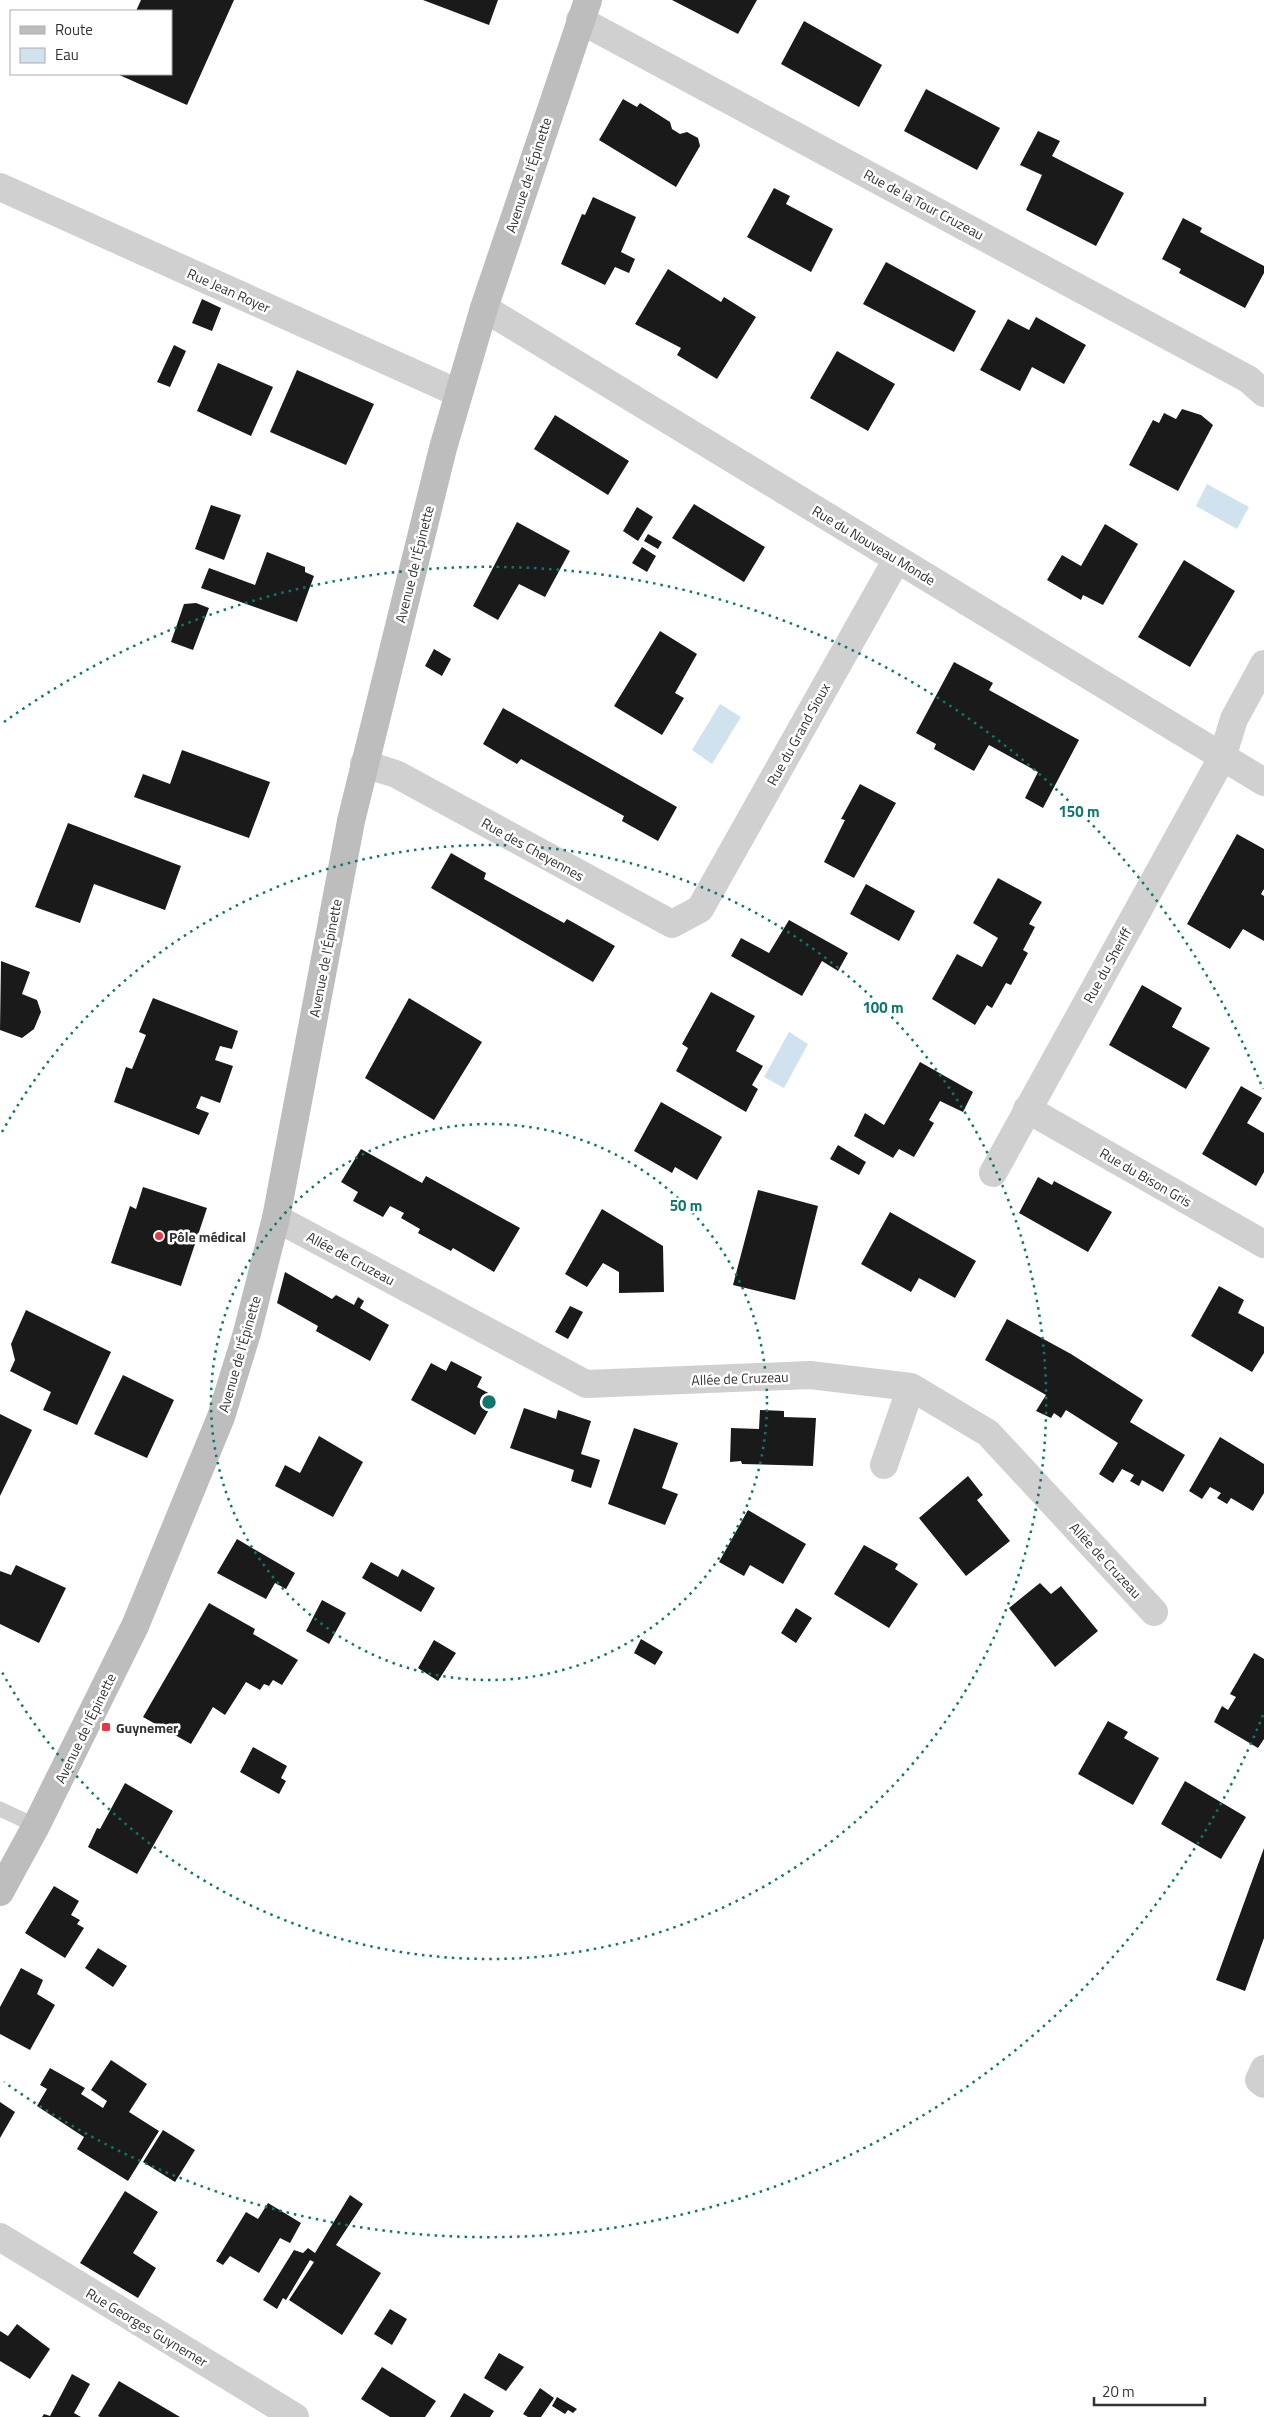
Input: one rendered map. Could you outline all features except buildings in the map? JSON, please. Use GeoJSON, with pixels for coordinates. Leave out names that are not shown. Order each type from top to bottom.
{"type":"FeatureCollection","features":[{"type":"Feature","properties":{"kind":"street","name":"Avenue de l'Épinette"},"geometry":{"type":"LineString","coordinates":[[0,1892],[36,1826],[135,1626],[221,1417],[247,1333],[276,1218],[351,821],[458,393],[484,308],[584,10]]}},
{"type":"Feature","properties":{"kind":"street","name":"Rue de la Tour Cruzeau"},"geometry":{"type":"LineString","coordinates":[[584,10],[1248,379],[1264,393]]}},
{"type":"Feature","properties":{"kind":"street","name":"Rue Jean Royer"},"geometry":{"type":"LineString","coordinates":[[0,187],[458,393]]}},
{"type":"Feature","properties":{"kind":"street","name":"Rue du Nouveau Monde"},"geometry":{"type":"LineString","coordinates":[[484,308],[1264,782]]}},
{"type":"Feature","properties":{"kind":"street","name":"Rue du Grand Sioux"},"geometry":{"type":"LineString","coordinates":[[700,909],[896,559]]}},
{"type":"Feature","properties":{"kind":"street"},"geometry":{"type":"LineString","coordinates":[[1222,758],[1234,719],[1264,664]]}},
{"type":"Feature","properties":{"kind":"street","name":"Rue du Sheriff"},"geometry":{"type":"LineString","coordinates":[[992,1173],[1222,758]]}},
{"type":"Feature","properties":{"kind":"street","name":"Rue des Cheyennes"},"geometry":{"type":"LineString","coordinates":[[364,764],[396,774],[672,924],[700,909]]}},
{"type":"Feature","properties":{"kind":"street","name":"Rue du Bison Gris"},"geometry":{"type":"LineString","coordinates":[[1027,1109],[1264,1244]]}},
{"type":"Feature","properties":{"kind":"street","name":"Allée de Cruzeau"},"geometry":{"type":"LineString","coordinates":[[276,1218],[586,1384],[810,1374],[911,1387],[988,1433],[1154,1612]]}},
{"type":"Feature","properties":{"kind":"street"},"geometry":{"type":"LineString","coordinates":[[884,1465],[911,1387]]}},
{"type":"Feature","properties":{"kind":"street","name":"Rue Georges Guynemer"},"geometry":{"type":"LineString","coordinates":[[0,2237],[295,2417]]}},
{"type":"Feature","properties":{"kind":"lane"},"geometry":{"type":"LineString","coordinates":[[0,1809],[36,1826]]}},
{"type":"Feature","properties":{"kind":"water"},"geometry":{"type":"Polygon","coordinates":[[[1207,484],[1249,507],[1237,529],[1196,506],[1207,484]]]}},
{"type":"Feature","properties":{"kind":"water"},"geometry":{"type":"Polygon","coordinates":[[[720,704],[741,717],[712,764],[692,750],[720,704]]]}},
{"type":"Feature","properties":{"kind":"water"},"geometry":{"type":"Polygon","coordinates":[[[789,1032],[808,1044],[784,1088],[764,1077],[789,1032]]]}},
{"type":"Feature","properties":{"kind":"place","name":"Pôle médical"},"geometry":{"type":"Point","coordinates":[159,1236]}},
{"type":"Feature","properties":{"kind":"place","name":"Guynemer"},"geometry":{"type":"Point","coordinates":[106,1727]}}]}
